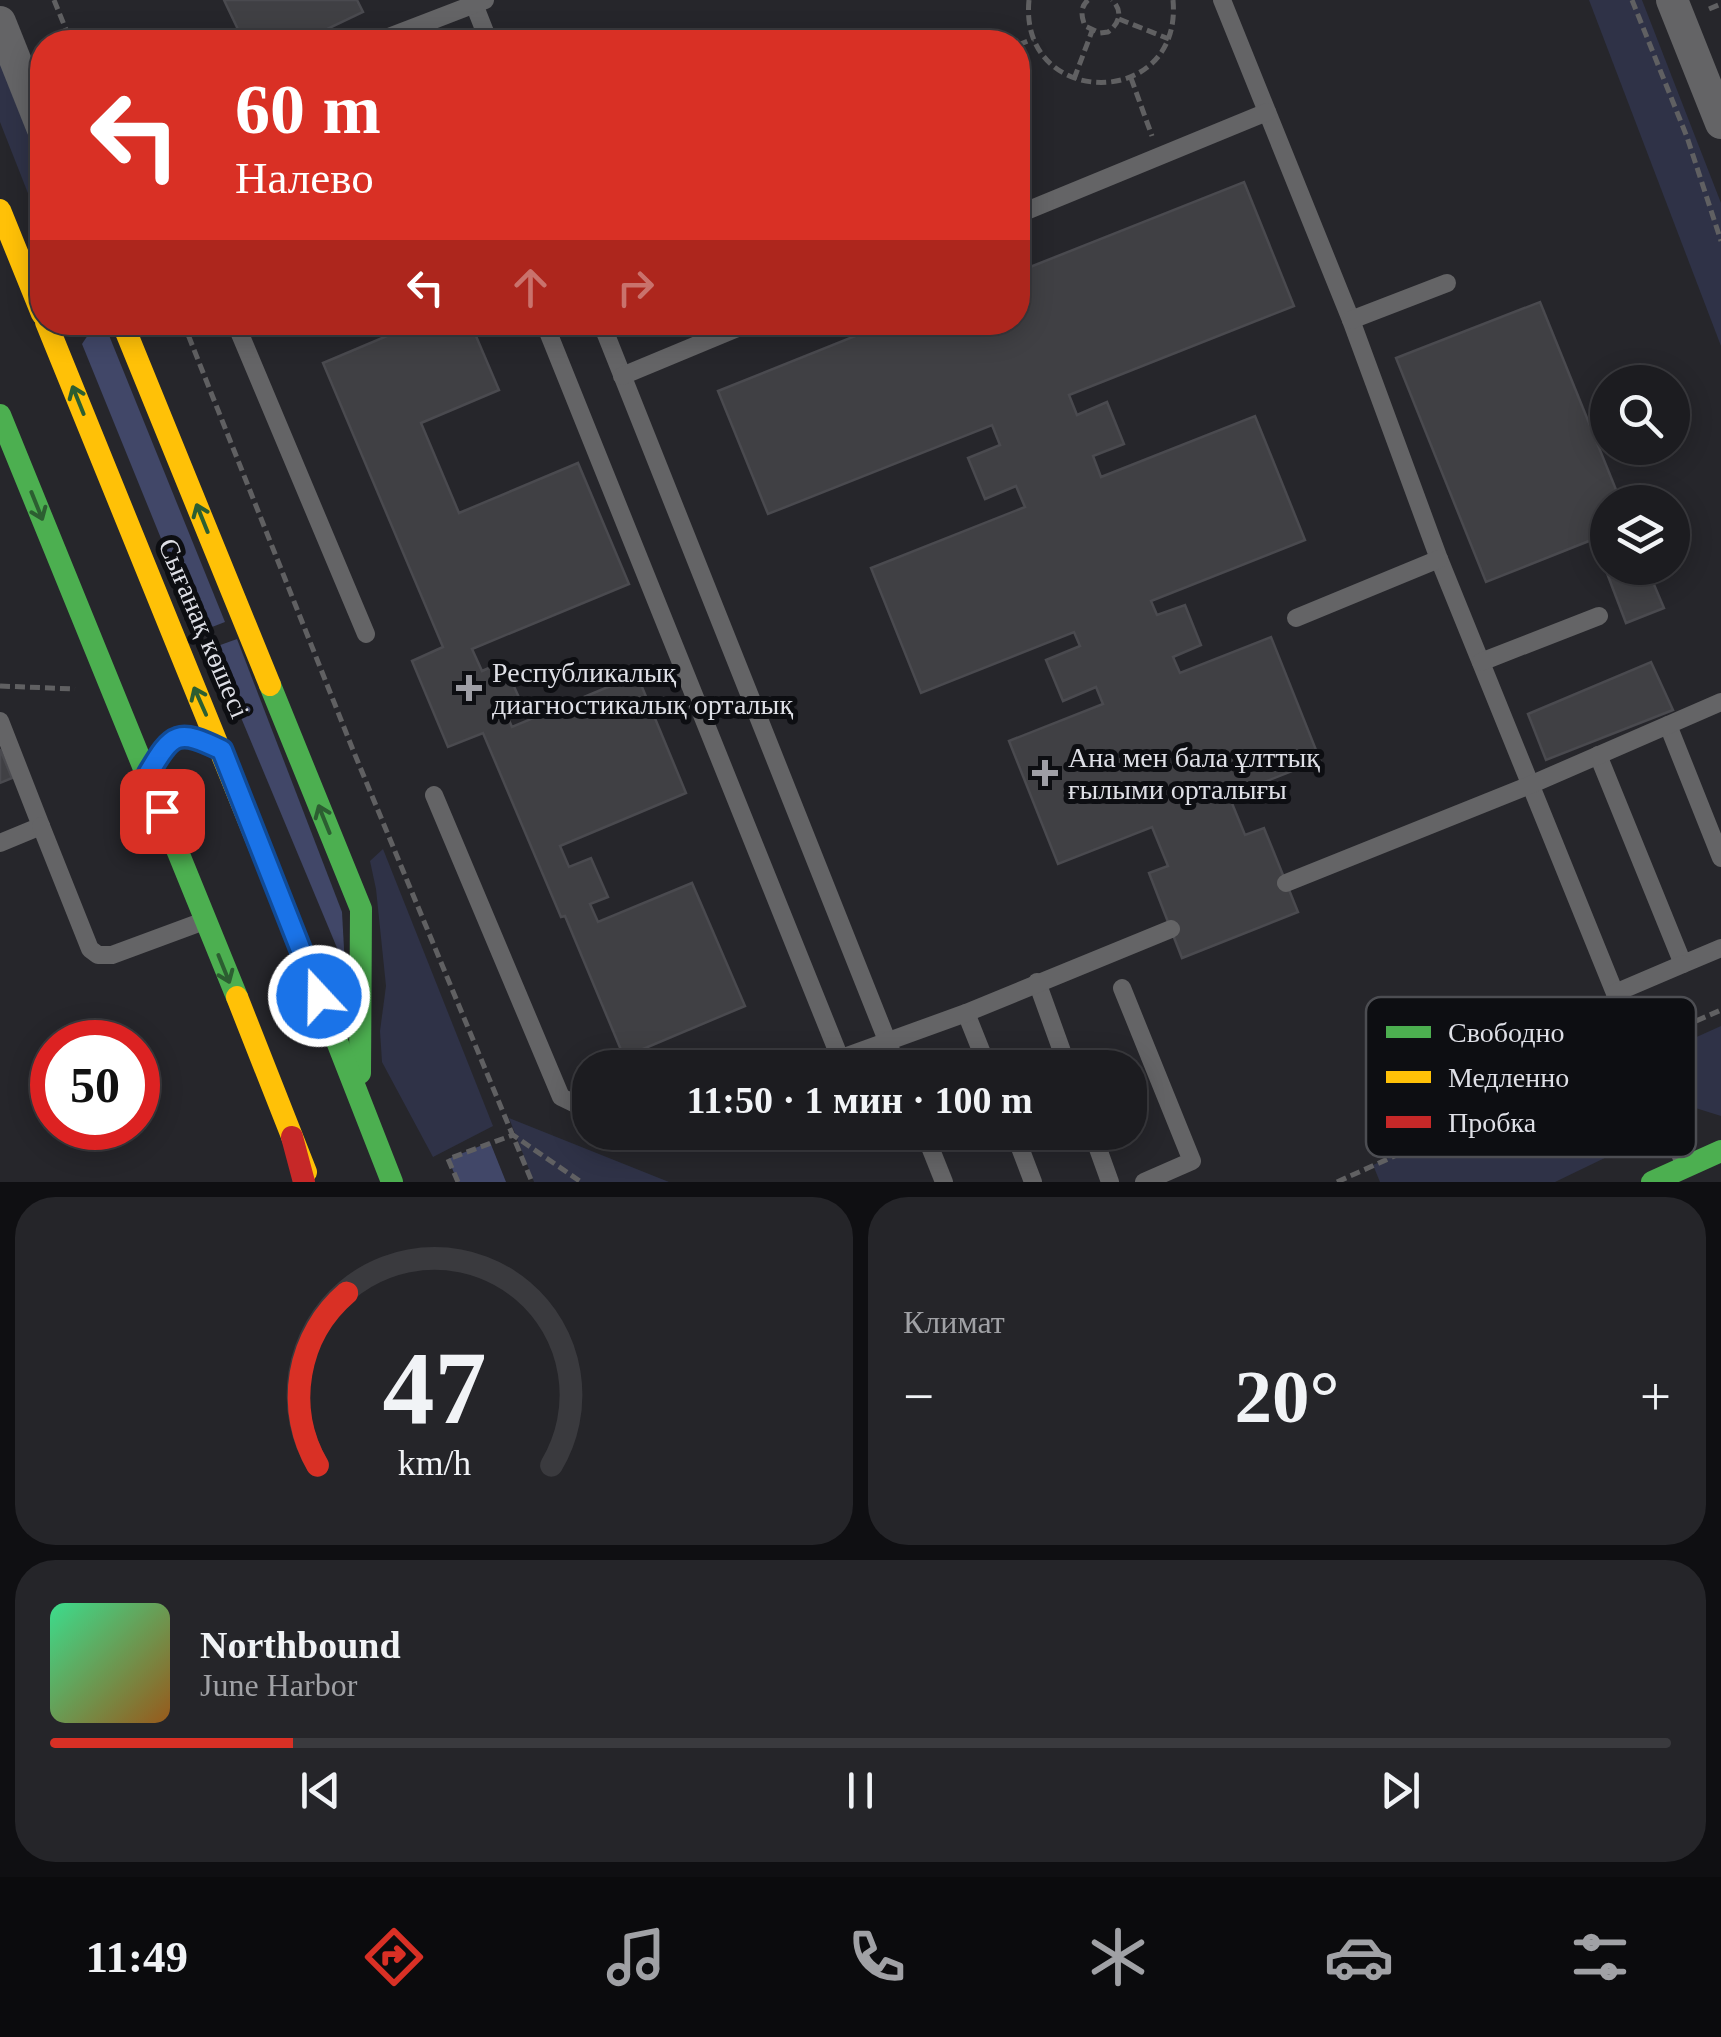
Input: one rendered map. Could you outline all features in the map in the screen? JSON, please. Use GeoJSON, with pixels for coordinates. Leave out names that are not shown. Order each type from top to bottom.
{"type":"FeatureCollection","features":[{"type":"Feature","properties":{"kind":"main road"},"geometry":{"type":"LineString","coordinates":[[0,210],[30,284]]}},
{"type":"Feature","properties":{"kind":"main road","name":"Сығанақ көшесі"},"geometry":{"type":"LineString","coordinates":[[51,335],[177,650],[222,750],[392,1182]]}},
{"type":"Feature","properties":{"kind":"main road"},"geometry":{"type":"LineString","coordinates":[[127,335],[361,909],[360,1101]]}},
{"type":"Feature","properties":{"kind":"main road"},"geometry":{"type":"LineString","coordinates":[[1,423],[148,774],[307,1182]]}},
{"type":"Feature","properties":{"kind":"main road"},"geometry":{"type":"LineString","coordinates":[[68,582],[89,593],[114,592],[134,577],[141,555]]}},
{"type":"Feature","properties":{"kind":"main road"},"geometry":{"type":"LineString","coordinates":[[192,735],[222,750]]}},
{"type":"Feature","properties":{"kind":"main road"},"geometry":{"type":"LineString","coordinates":[[148,774],[162,750]]}},
{"type":"Feature","properties":{"kind":"main road"},"geometry":{"type":"LineString","coordinates":[[1652,1182],[1721,1152]]}},
{"type":"Feature","properties":{"kind":"street"},"geometry":{"type":"LineString","coordinates":[[1672,0],[1709,56],[1721,123]]}},
{"type":"Feature","properties":{"kind":"street"},"geometry":{"type":"LineString","coordinates":[[0,22],[30,97]]}},
{"type":"Feature","properties":{"kind":"lane"},"geometry":{"type":"LineString","coordinates":[[1222,0],[1351,320],[1439,560],[1617,997]]}},
{"type":"Feature","properties":{"kind":"lane"},"geometry":{"type":"LineString","coordinates":[[407,30],[479,2],[486,30]]}},
{"type":"Feature","properties":{"kind":"lane"},"geometry":{"type":"LineString","coordinates":[[1030,209],[1268,112]]}},
{"type":"Feature","properties":{"kind":"lane"},"geometry":{"type":"LineString","coordinates":[[1351,320],[1447,283]]}},
{"type":"Feature","properties":{"kind":"lane"},"geometry":{"type":"LineString","coordinates":[[57,349],[65,335]]}},
{"type":"Feature","properties":{"kind":"lane"},"geometry":{"type":"LineString","coordinates":[[240,335],[366,634]]}},
{"type":"Feature","properties":{"kind":"lane"},"geometry":{"type":"LineString","coordinates":[[549,335],[837,1050]]}},
{"type":"Feature","properties":{"kind":"lane"},"geometry":{"type":"LineString","coordinates":[[606,335],[890,1050]]}},
{"type":"Feature","properties":{"kind":"lane"},"geometry":{"type":"LineString","coordinates":[[622,376],[721,335]]}},
{"type":"Feature","properties":{"kind":"lane"},"geometry":{"type":"LineString","coordinates":[[1296,618],[1439,560]]}},
{"type":"Feature","properties":{"kind":"lane"},"geometry":{"type":"LineString","coordinates":[[1481,662],[1599,616]]}},
{"type":"Feature","properties":{"kind":"lane"},"geometry":{"type":"LineString","coordinates":[[1286,884],[1721,702]]}},
{"type":"Feature","properties":{"kind":"lane"},"geometry":{"type":"LineString","coordinates":[[0,721],[90,949],[98,955],[112,955],[204,920]]}},
{"type":"Feature","properties":{"kind":"lane"},"geometry":{"type":"LineString","coordinates":[[1668,725],[1721,858]]}},
{"type":"Feature","properties":{"kind":"lane"},"geometry":{"type":"LineString","coordinates":[[1598,755],[1683,964]]}},
{"type":"Feature","properties":{"kind":"lane"},"geometry":{"type":"LineString","coordinates":[[434,796],[561,1098],[572,1103]]}},
{"type":"Feature","properties":{"kind":"lane"},"geometry":{"type":"LineString","coordinates":[[0,842],[41,826]]}},
{"type":"Feature","properties":{"kind":"lane"},"geometry":{"type":"LineString","coordinates":[[864,1050],[966,1013],[1170,929]]}},
{"type":"Feature","properties":{"kind":"lane"},"geometry":{"type":"LineString","coordinates":[[1615,993],[1721,948]]}},
{"type":"Feature","properties":{"kind":"lane"},"geometry":{"type":"LineString","coordinates":[[1037,982],[1062,1050]]}},
{"type":"Feature","properties":{"kind":"lane"},"geometry":{"type":"LineString","coordinates":[[1122,988],[1192,1161],[1144,1182]]}},
{"type":"Feature","properties":{"kind":"lane"},"geometry":{"type":"LineString","coordinates":[[966,1013],[981,1050]]}},
{"type":"Feature","properties":{"kind":"lane"},"geometry":{"type":"LineString","coordinates":[[931,1150],[944,1182]]}},
{"type":"Feature","properties":{"kind":"lane"},"geometry":{"type":"LineString","coordinates":[[1021,1150],[1034,1182]]}},
{"type":"Feature","properties":{"kind":"lane"},"geometry":{"type":"LineString","coordinates":[[1098,1150],[1110,1182]]}},
{"type":"Feature","properties":{"kind":"lane"},"geometry":{"type":"LineString","coordinates":[[1682,1157],[1686,1167]]}},
{"type":"Feature","properties":{"kind":"path"},"geometry":{"type":"LineString","coordinates":[[54,0],[66,30]]}},
{"type":"Feature","properties":{"kind":"path"},"geometry":{"type":"LineString","coordinates":[[1029,0],[1029,25],[1050,63],[1074,79],[1102,84],[1130,78],[1153,62],[1173,26],[1173,0]]}},
{"type":"Feature","properties":{"kind":"path"},"geometry":{"type":"LineString","coordinates":[[1084,1],[1082,18],[1092,31],[1108,32],[1118,19],[1119,10],[1112,0]]}},
{"type":"Feature","properties":{"kind":"path"},"geometry":{"type":"LineString","coordinates":[[1632,0],[1687,136],[1721,241]]}},
{"type":"Feature","properties":{"kind":"path"},"geometry":{"type":"LineString","coordinates":[[1709,8],[1721,4]]}},
{"type":"Feature","properties":{"kind":"path"},"geometry":{"type":"LineString","coordinates":[[1118,19],[1168,40]]}},
{"type":"Feature","properties":{"kind":"path"},"geometry":{"type":"LineString","coordinates":[[1074,79],[1092,31]]}},
{"type":"Feature","properties":{"kind":"path"},"geometry":{"type":"LineString","coordinates":[[1030,40],[1034,39]]}},
{"type":"Feature","properties":{"kind":"path"},"geometry":{"type":"LineString","coordinates":[[1130,78],[1160,156]]}},
{"type":"Feature","properties":{"kind":"path"},"geometry":{"type":"LineString","coordinates":[[188,335],[353,750],[532,1182]]}},
{"type":"Feature","properties":{"kind":"path"},"geometry":{"type":"LineString","coordinates":[[0,686],[78,689]]}},
{"type":"Feature","properties":{"kind":"path"},"geometry":{"type":"LineString","coordinates":[[1696,1021],[1721,1010]]}},
{"type":"Feature","properties":{"kind":"path"},"geometry":{"type":"LineString","coordinates":[[458,1182],[448,1159],[514,1135]]}},
{"type":"Feature","properties":{"kind":"path"},"geometry":{"type":"LineString","coordinates":[[514,1135],[581,1182]]}},
{"type":"Feature","properties":{"kind":"path"},"geometry":{"type":"LineString","coordinates":[[1337,1182],[1393,1157]]}},
{"type":"Feature","properties":{"kind":"shaded area"},"geometry":{"type":"Polygon","coordinates":[[[1589,0],[1642,0],[1721,203],[1721,346],[1589,0]]]}},
{"type":"Feature","properties":{"kind":"shaded area"},"geometry":{"type":"Polygon","coordinates":[[[0,50],[30,125],[30,198],[0,122],[0,50]]]}},
{"type":"Feature","properties":{"kind":"shaded area"},"geometry":{"type":"Polygon","coordinates":[[[88,335],[109,335],[225,622],[199,632],[82,344],[88,335]]]}},
{"type":"Feature","properties":{"kind":"shaded area"},"geometry":{"type":"Polygon","coordinates":[[[237,639],[342,912],[345,967],[212,648],[237,639]]]}},
{"type":"Feature","properties":{"kind":"shaded area"},"geometry":{"type":"Polygon","coordinates":[[[383,849],[493,1126],[433,1157],[382,1062],[380,1031],[386,986],[370,861],[383,849]]]}},
{"type":"Feature","properties":{"kind":"shaded area"},"geometry":{"type":"Polygon","coordinates":[[[1721,1026],[1721,1116],[1696,1108],[1696,1037],[1721,1026]]]}},
{"type":"Feature","properties":{"kind":"shaded area"},"geometry":{"type":"Polygon","coordinates":[[[509,1118],[572,1143],[572,1150],[589,1150],[669,1182],[534,1182],[509,1118]]]}},
{"type":"Feature","properties":{"kind":"shaded area"},"geometry":{"type":"Polygon","coordinates":[[[490,1142],[506,1182],[458,1182],[448,1159],[490,1142]]]}},
{"type":"Feature","properties":{"kind":"shaded area"},"geometry":{"type":"Polygon","coordinates":[[[1391,1157],[1607,1157],[1555,1182],[1380,1182],[1373,1165],[1391,1157]]]}},
{"type":"Feature","properties":{"kind":"building"},"geometry":{"type":"Polygon","coordinates":[[[224,0],[357,0],[363,12],[325,30],[238,30],[224,0]]]}},
{"type":"Feature","properties":{"kind":"building"},"geometry":{"type":"Polygon","coordinates":[[[1244,182],[1294,306],[1069,395],[1077,415],[1107,402],[1124,444],[1093,456],[1101,477],[1255,416],[1305,540],[1151,601],[1157,615],[1185,605],[1201,645],[1173,657],[1180,673],[1271,637],[1320,760],[1229,796],[1245,835],[1264,828],[1298,912],[1182,958],[1149,873],[1168,866],[1152,827],[1058,864],[1009,741],[1103,704],[1096,687],[1063,701],[1046,660],[1080,646],[1074,632],[921,693],[871,568],[1025,507],[1016,486],[985,499],[968,458],[1000,445],[992,425],[768,514],[718,391],[858,335],[1030,335],[1030,267],[1244,182]]]}},
{"type":"Feature","properties":{"kind":"building"},"geometry":{"type":"Polygon","coordinates":[[[1540,302],[1590,425],[1590,465],[1606,465],[1614,485],[1590,485],[1590,541],[1486,582],[1396,358],[1540,302]]]}},
{"type":"Feature","properties":{"kind":"building","name":"Республикалық диагностикалық орталық"},"geometry":{"type":"Polygon","coordinates":[[[389,335],[476,335],[499,390],[421,423],[459,513],[578,463],[629,584],[472,649],[482,671],[503,662],[521,702],[504,709],[512,727],[637,675],[686,793],[560,846],[569,867],[591,858],[608,897],[590,904],[598,922],[692,883],[745,1006],[641,1050],[621,1050],[483,733],[448,747],[412,661],[443,647],[323,363],[389,335]]]}},
{"type":"Feature","properties":{"kind":"building"},"geometry":{"type":"Polygon","coordinates":[[[1612,585],[1654,585],[1664,608],[1626,623],[1612,585]]]}},
{"type":"Feature","properties":{"kind":"building"},"geometry":{"type":"Polygon","coordinates":[[[1651,662],[1673,710],[1546,760],[1528,714],[1651,662]]]}},
{"type":"Feature","properties":{"kind":"building"},"geometry":{"type":"Polygon","coordinates":[[[0,749],[12,778],[0,783],[0,749]]]}},
{"type":"Feature","properties":{"kind":"traffic: fast"},"geometry":{"type":"LineString","coordinates":[[0,415],[237,997]]}},
{"type":"Feature","properties":{"kind":"traffic: fast"},"geometry":{"type":"LineString","coordinates":[[270,685],[361,909],[360,1073]]}},
{"type":"Feature","properties":{"kind":"traffic: fast"},"geometry":{"type":"LineString","coordinates":[[302,952],[392,1182]]}},
{"type":"Feature","properties":{"kind":"traffic: fast"},"geometry":{"type":"LineString","coordinates":[[1652,1182],[1721,1151]]}},
{"type":"Feature","properties":{"kind":"traffic: slow"},"geometry":{"type":"LineString","coordinates":[[0,210],[30,284]]}},
{"type":"Feature","properties":{"kind":"traffic: slow"},"geometry":{"type":"LineString","coordinates":[[51,335],[302,952]]}},
{"type":"Feature","properties":{"kind":"traffic: slow"},"geometry":{"type":"LineString","coordinates":[[127,335],[270,685]]}},
{"type":"Feature","properties":{"kind":"traffic: slow"},"geometry":{"type":"LineString","coordinates":[[237,997],[306,1172]]}},
{"type":"Feature","properties":{"kind":"traffic: jam"},"geometry":{"type":"LineString","coordinates":[[292,1137],[304,1182]]}},
{"type":"Feature","properties":{"kind":"place","name":"Республикалық диагностикалық орталық"},"geometry":{"type":"Point","coordinates":[469,688]}},
{"type":"Feature","properties":{"kind":"place","name":"Ана мен бала ұлттық ғылыми орталығы"},"geometry":{"type":"Point","coordinates":[1045,773]}},
{"type":"Feature","properties":{"kind":"route"},"geometry":{"type":"LineString","coordinates":[[162,811],[148,774],[162,750],[174,739],[192,735],[222,750],[319,996]]}}]}
